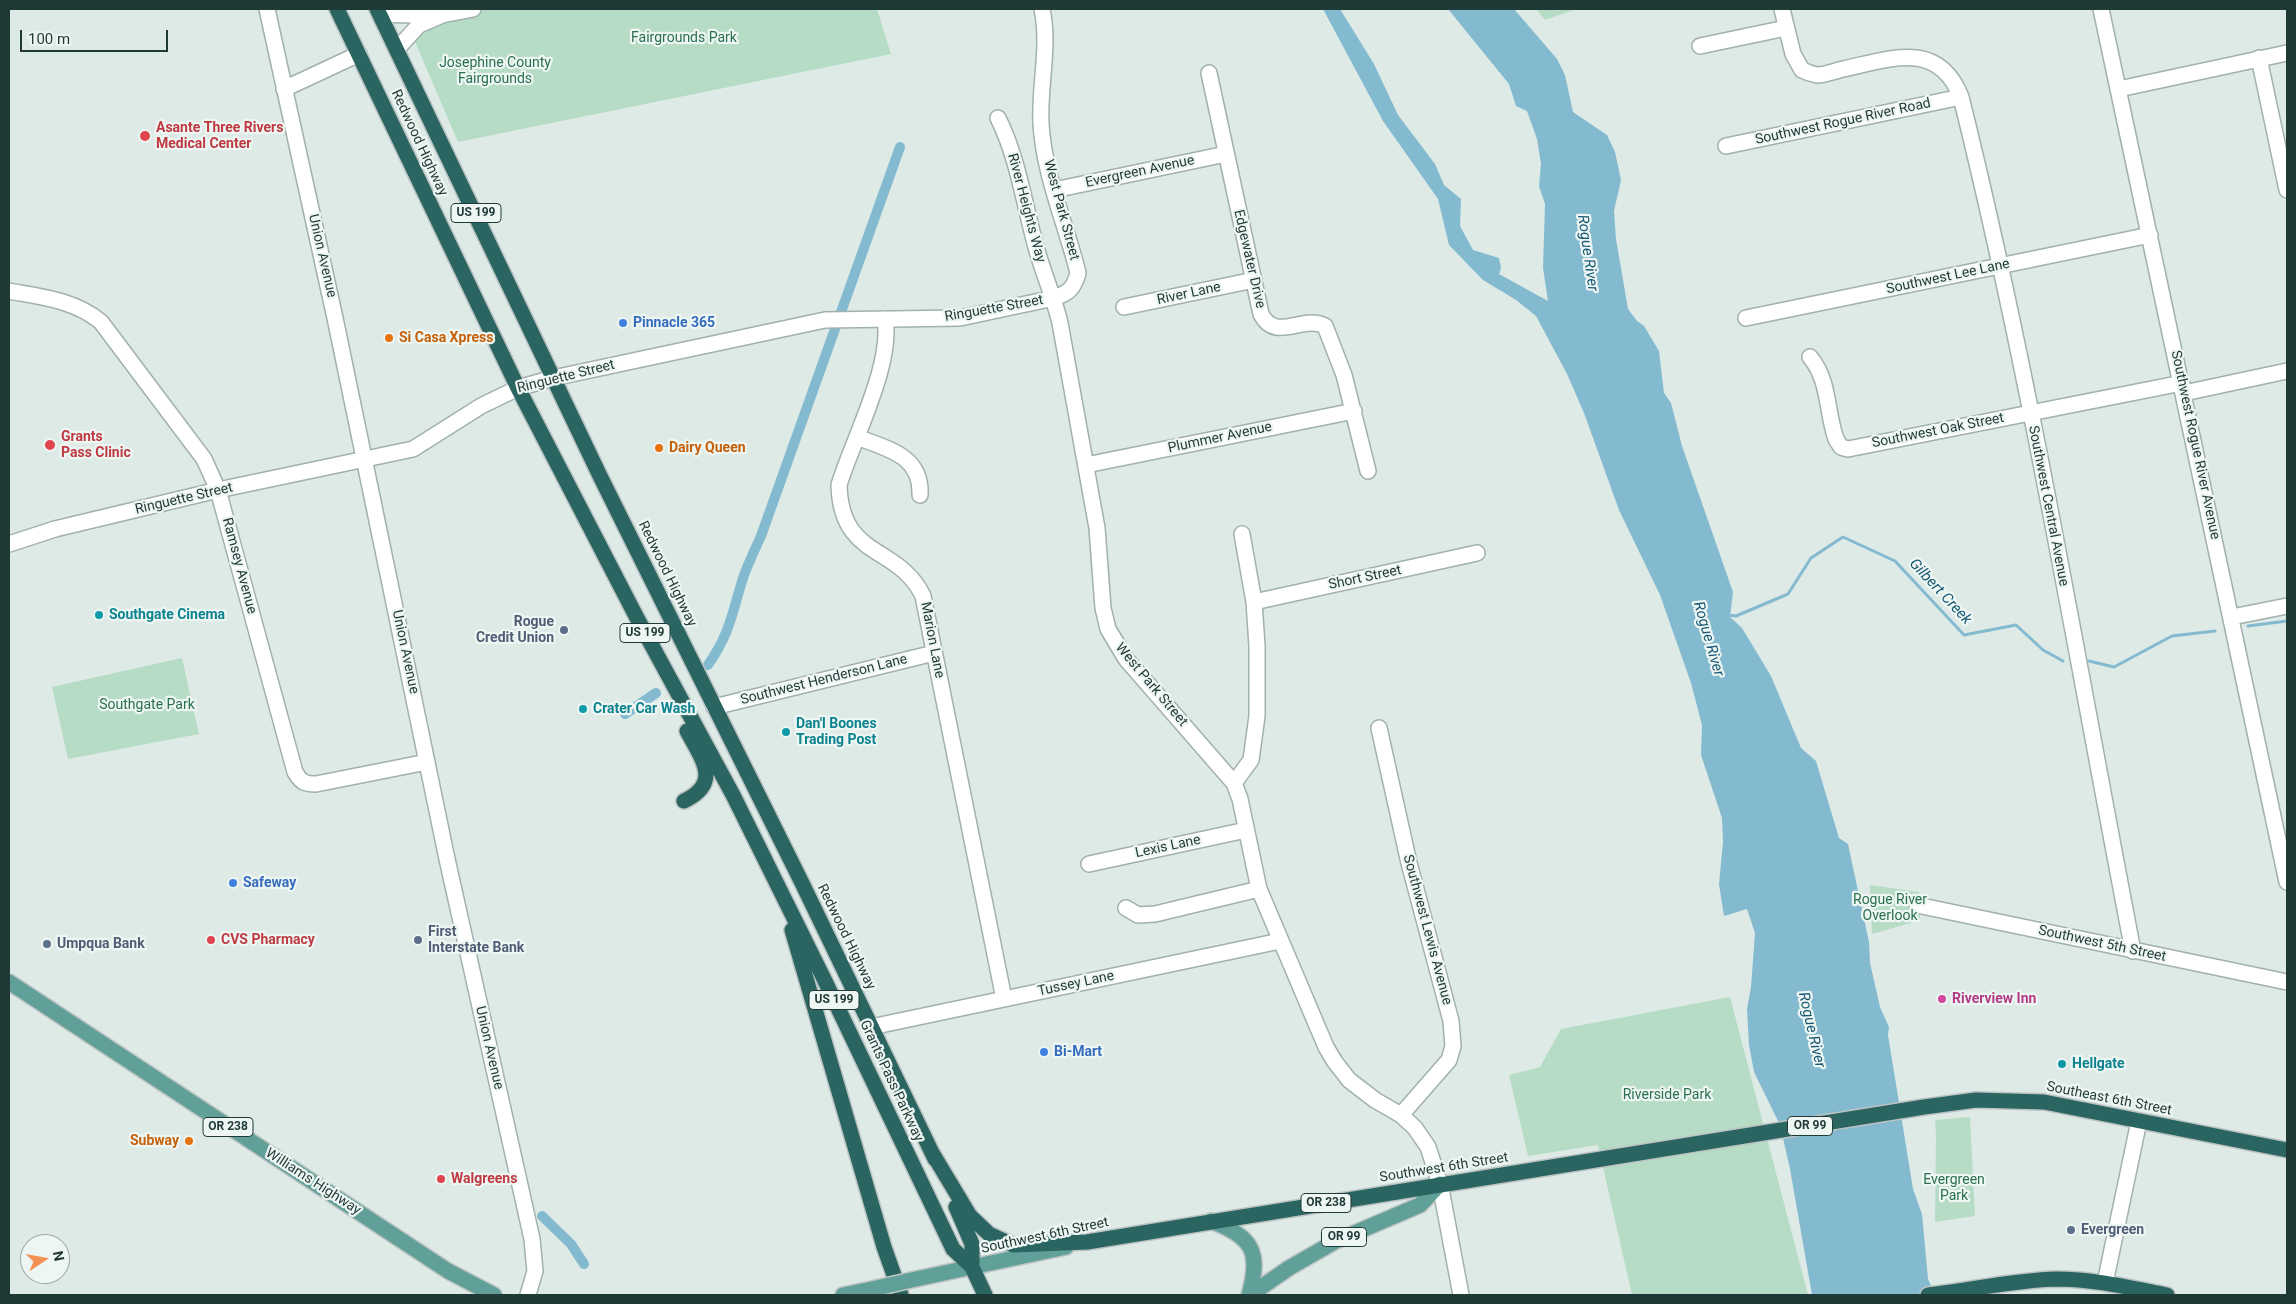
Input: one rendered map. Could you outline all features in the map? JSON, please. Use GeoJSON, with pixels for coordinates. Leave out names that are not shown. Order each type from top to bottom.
{"type":"FeatureCollection","features":[{"type":"Feature","properties":{"kind":"highway","name":"Redwood Highway"},"geometry":{"type":"LineString","coordinates":[[337,9],[518,388],[637,618],[733,795],[774,877]]}},
{"type":"Feature","properties":{"kind":"highway","name":"Redwood Highway"},"geometry":{"type":"LineString","coordinates":[[379,11],[553,378],[931,1151]]}},
{"type":"Feature","properties":{"kind":"highway"},"geometry":{"type":"LineString","coordinates":[[637,618],[654,670],[705,765],[707,779],[698,795],[684,801]]}},
{"type":"Feature","properties":{"kind":"highway"},"geometry":{"type":"LineString","coordinates":[[774,877],[794,937],[884,1247],[901,1295]]}},
{"type":"Feature","properties":{"kind":"highway","name":"Grants Pass Parkway"},"geometry":{"type":"LineString","coordinates":[[774,877],[953,1249],[972,1267],[985,1295]]}},
{"type":"Feature","properties":{"kind":"highway","name":"Southeast 6th Street"},"geometry":{"type":"LineString","coordinates":[[1924,1107],[1976,1100],[2044,1102],[2287,1150]]}},
{"type":"Feature","properties":{"kind":"highway","name":"Southwest 6th Street"},"geometry":{"type":"LineString","coordinates":[[1087,1242],[1924,1107]]}},
{"type":"Feature","properties":{"kind":"highway"},"geometry":{"type":"LineString","coordinates":[[931,1151],[970,1216],[988,1234],[1013,1246],[1087,1242]]}},
{"type":"Feature","properties":{"kind":"highway","name":"Grants Pass Parkway"},"geometry":{"type":"LineString","coordinates":[[931,1151],[972,1244],[972,1267]]}},
{"type":"Feature","properties":{"kind":"highway"},"geometry":{"type":"LineString","coordinates":[[1928,1295],[2013,1282],[2058,1279],[2105,1283],[2167,1295]]}},
{"type":"Feature","properties":{"kind":"main road","name":"Williams Highway"},"geometry":{"type":"LineString","coordinates":[[9,982],[448,1271],[494,1295]]}},
{"type":"Feature","properties":{"kind":"main road","name":"OR 99"},"geometry":{"type":"LineString","coordinates":[[1249,1295],[1289,1268],[1336,1241],[1420,1205],[1440,1184]]}},
{"type":"Feature","properties":{"kind":"main road"},"geometry":{"type":"LineString","coordinates":[[1211,1221],[1234,1230],[1246,1242],[1254,1258],[1255,1273],[1249,1295]]}},
{"type":"Feature","properties":{"kind":"main road","name":"Southwest 6th Street"},"geometry":{"type":"LineString","coordinates":[[972,1267],[1087,1242]]}},
{"type":"Feature","properties":{"kind":"main road","name":"OR 238"},"geometry":{"type":"LineString","coordinates":[[843,1295],[972,1267]]}},
{"type":"Feature","properties":{"kind":"street","name":"Union Avenue"},"geometry":{"type":"LineString","coordinates":[[267,9],[335,318],[427,762],[532,1239],[535,1271],[528,1295]]}},
{"type":"Feature","properties":{"kind":"street"},"geometry":{"type":"LineString","coordinates":[[379,11],[413,15],[473,9]]}},
{"type":"Feature","properties":{"kind":"street","name":"West Park Street"},"geometry":{"type":"LineString","coordinates":[[1042,9],[1045,63],[1041,125],[1054,190],[1078,272],[1075,285],[1069,292],[1054,298],[1086,466],[1096,528],[1103,608],[1111,637],[1126,659],[1234,783],[1240,799],[1259,889],[1280,941],[1335,1062],[1361,1090],[1401,1115],[1415,1128],[1428,1147],[1440,1184],[1461,1295]]}},
{"type":"Feature","properties":{"kind":"street"},"geometry":{"type":"LineString","coordinates":[[1700,46],[1786,28],[1782,9]]}},
{"type":"Feature","properties":{"kind":"street","name":"Southwest Rogue River Avenue"},"geometry":{"type":"LineString","coordinates":[[2102,9],[2287,882]]}},
{"type":"Feature","properties":{"kind":"street"},"geometry":{"type":"LineString","coordinates":[[397,49],[419,25],[435,12]]}},
{"type":"Feature","properties":{"kind":"street","name":"Southwest Central Avenue"},"geometry":{"type":"LineString","coordinates":[[1786,28],[1793,54],[1802,70],[1816,75],[1904,56],[1924,58],[1942,67],[1952,78],[1960,97],[2000,267],[2030,413],[2133,951]]}},
{"type":"Feature","properties":{"kind":"street"},"geometry":{"type":"LineString","coordinates":[[2119,89],[2287,53]]}},
{"type":"Feature","properties":{"kind":"street"},"geometry":{"type":"LineString","coordinates":[[284,89],[359,54]]}},
{"type":"Feature","properties":{"kind":"street"},"geometry":{"type":"LineString","coordinates":[[2259,58],[2287,190]]}},
{"type":"Feature","properties":{"kind":"street","name":"Edgewater Drive"},"geometry":{"type":"LineString","coordinates":[[1209,74],[1261,314],[1270,326],[1286,327],[1315,322],[1325,326],[1335,349],[1354,411],[1368,471]]}},
{"type":"Feature","properties":{"kind":"street","name":"Southwest Rogue River Road"},"geometry":{"type":"LineString","coordinates":[[1726,146],[1960,97]]}},
{"type":"Feature","properties":{"kind":"street","name":"River Heights Way"},"geometry":{"type":"LineString","coordinates":[[998,118],[1011,151],[1037,253],[1054,298]]}},
{"type":"Feature","properties":{"kind":"street","name":"Evergreen Avenue"},"geometry":{"type":"LineString","coordinates":[[1054,190],[1226,154]]}},
{"type":"Feature","properties":{"kind":"street","name":"Southwest Lee Lane"},"geometry":{"type":"LineString","coordinates":[[1746,318],[2150,235]]}},
{"type":"Feature","properties":{"kind":"street","name":"River Lane"},"geometry":{"type":"LineString","coordinates":[[1124,307],[1254,280]]}},
{"type":"Feature","properties":{"kind":"street","name":"Ramsey Avenue"},"geometry":{"type":"LineString","coordinates":[[9,291],[63,301],[88,312],[101,322],[204,458],[218,490],[295,772],[300,781],[306,784],[316,784],[427,762]]}},
{"type":"Feature","properties":{"kind":"street","name":"Ringuette Street"},"geometry":{"type":"LineString","coordinates":[[9,544],[55,529],[218,490],[413,449],[480,406],[518,388],[553,378],[809,323],[842,318],[960,318],[1054,298]]}},
{"type":"Feature","properties":{"kind":"street","name":"Marion Lane"},"geometry":{"type":"LineString","coordinates":[[885,319],[887,332],[885,355],[839,485],[841,507],[844,518],[856,536],[911,576],[923,596],[1004,999]]}},
{"type":"Feature","properties":{"kind":"street","name":"Southwest Oak Street"},"geometry":{"type":"LineString","coordinates":[[1810,357],[1822,376],[1833,432],[1841,447],[1856,448],[2030,413],[2287,371]]}},
{"type":"Feature","properties":{"kind":"street","name":"Plummer Avenue"},"geometry":{"type":"LineString","coordinates":[[1086,466],[1354,411]]}},
{"type":"Feature","properties":{"kind":"street"},"geometry":{"type":"LineString","coordinates":[[857,437],[901,455],[909,462],[919,478],[920,495]]}},
{"type":"Feature","properties":{"kind":"street"},"geometry":{"type":"LineString","coordinates":[[1234,783],[1251,760],[1255,744],[1258,673],[1254,602],[1242,534]]}},
{"type":"Feature","properties":{"kind":"street","name":"Short Street"},"geometry":{"type":"LineString","coordinates":[[1254,602],[1477,553]]}},
{"type":"Feature","properties":{"kind":"street"},"geometry":{"type":"LineString","coordinates":[[2232,618],[2287,606]]}},
{"type":"Feature","properties":{"kind":"street","name":"Southwest Henderson Lane"},"geometry":{"type":"LineString","coordinates":[[714,706],[934,653]]}},
{"type":"Feature","properties":{"kind":"street","name":"Southwest Lewis Avenue"},"geometry":{"type":"LineString","coordinates":[[1379,728],[1409,863],[1453,1039],[1449,1060],[1401,1115]]}},
{"type":"Feature","properties":{"kind":"street","name":"Lexis Lane"},"geometry":{"type":"LineString","coordinates":[[1089,864],[1246,830]]}},
{"type":"Feature","properties":{"kind":"street"},"geometry":{"type":"LineString","coordinates":[[1126,908],[1138,915],[1155,914],[1259,889]]}},
{"type":"Feature","properties":{"kind":"street","name":"Southwest 5th Street"},"geometry":{"type":"LineString","coordinates":[[1917,906],[2287,982]]}},
{"type":"Feature","properties":{"kind":"street","name":"Tussey Lane"},"geometry":{"type":"LineString","coordinates":[[871,1027],[1280,941]]}},
{"type":"Feature","properties":{"kind":"street"},"geometry":{"type":"LineString","coordinates":[[2105,1283],[2139,1121]]}},
{"type":"Feature","properties":{"kind":"green space","name":"Josephine County Fairgrounds"},"geometry":{"type":"Polygon","coordinates":[[[401,9],[877,9],[891,54],[458,142],[401,9]]]}},
{"type":"Feature","properties":{"kind":"green space"},"geometry":{"type":"Polygon","coordinates":[[[1536,9],[1576,9],[1545,20],[1536,9]]]}},
{"type":"Feature","properties":{"kind":"green space","name":"Southgate Park"},"geometry":{"type":"Polygon","coordinates":[[[182,658],[199,734],[68,759],[52,687],[182,658]]]}},
{"type":"Feature","properties":{"kind":"green space","name":"Rogue River Overlook"},"geometry":{"type":"Polygon","coordinates":[[[1870,885],[1919,892],[1920,920],[1872,934],[1870,885]]]}},
{"type":"Feature","properties":{"kind":"green space","name":"Riverside Park"},"geometry":{"type":"Polygon","coordinates":[[[1730,997],[1808,1295],[1632,1295],[1598,1145],[1528,1156],[1509,1075],[1540,1067],[1561,1029],[1730,997]]]}},
{"type":"Feature","properties":{"kind":"green space","name":"Evergreen Park"},"geometry":{"type":"Polygon","coordinates":[[[1970,1117],[1975,1216],[1935,1222],[1935,1120],[1970,1117]]]}},
{"type":"Feature","properties":{"kind":"water","name":"Rogue River"},"geometry":{"type":"Polygon","coordinates":[[[1323,9],[1340,9],[1374,64],[1398,115],[1435,164],[1444,185],[1461,199],[1460,226],[1473,250],[1499,258],[1501,268],[1499,274],[1548,301],[1543,268],[1545,204],[1539,186],[1541,164],[1537,139],[1527,111],[1516,106],[1509,84],[1448,9],[1514,9],[1557,59],[1565,75],[1573,112],[1607,135],[1615,152],[1621,180],[1614,211],[1616,239],[1628,309],[1637,321],[1644,326],[1659,351],[1664,393],[1671,403],[1682,446],[1733,592],[1730,617],[1742,628],[1771,676],[1801,748],[1816,761],[1839,838],[1848,844],[1869,942],[1870,963],[1880,1007],[1889,1027],[1888,1035],[1913,1189],[1922,1214],[1928,1279],[1935,1295],[1812,1295],[1790,1169],[1780,1125],[1754,1072],[1749,1045],[1747,1009],[1751,987],[1755,933],[1747,909],[1724,916],[1719,884],[1723,842],[1722,818],[1701,755],[1702,725],[1691,683],[1660,595],[1619,510],[1584,413],[1567,374],[1536,316],[1516,300],[1483,280],[1449,245],[1438,199],[1383,121],[1323,9]]]}},
{"type":"Feature","properties":{"kind":"waterway"},"geometry":{"type":"LineString","coordinates":[[708,665],[726,632],[744,575],[761,536],[900,147]]}},
{"type":"Feature","properties":{"kind":"waterway","name":"Gilbert Creek"},"geometry":{"type":"LineString","coordinates":[[1728,615],[1736,616],[1788,594],[1811,558],[1843,537],[1895,561],[1964,635],[2016,625],[2043,650],[2063,661]]}},
{"type":"Feature","properties":{"kind":"waterway","name":"Gilbert Creek"},"geometry":{"type":"LineString","coordinates":[[2248,626],[2287,621]]}},
{"type":"Feature","properties":{"kind":"waterway","name":"Gilbert Creek"},"geometry":{"type":"LineString","coordinates":[[2089,661],[2114,667],[2172,636],[2215,631]]}},
{"type":"Feature","properties":{"kind":"waterway"},"geometry":{"type":"LineString","coordinates":[[625,714],[656,693]]}},
{"type":"Feature","properties":{"kind":"waterway"},"geometry":{"type":"LineString","coordinates":[[542,1216],[571,1244],[584,1264]]}},
{"type":"Feature","properties":{"kind":"place","name":"Asante Three Rivers Medical Center"},"geometry":{"type":"Point","coordinates":[145,136]}},
{"type":"Feature","properties":{"kind":"place","name":"Pinnacle 365"},"geometry":{"type":"Point","coordinates":[623,323]}},
{"type":"Feature","properties":{"kind":"place","name":"Si Casa Xpress"},"geometry":{"type":"Point","coordinates":[389,338]}},
{"type":"Feature","properties":{"kind":"place","name":"Grants Pass Clinic"},"geometry":{"type":"Point","coordinates":[50,445]}},
{"type":"Feature","properties":{"kind":"place","name":"Dairy Queen"},"geometry":{"type":"Point","coordinates":[659,448]}},
{"type":"Feature","properties":{"kind":"place","name":"Southgate Cinema"},"geometry":{"type":"Point","coordinates":[99,615]}},
{"type":"Feature","properties":{"kind":"place","name":"Rogue Credit Union"},"geometry":{"type":"Point","coordinates":[564,630]}},
{"type":"Feature","properties":{"kind":"place","name":"Crater Car Wash"},"geometry":{"type":"Point","coordinates":[583,709]}},
{"type":"Feature","properties":{"kind":"place","name":"Dan'l Boones Trading Post"},"geometry":{"type":"Point","coordinates":[786,732]}},
{"type":"Feature","properties":{"kind":"place","name":"Safeway"},"geometry":{"type":"Point","coordinates":[233,883]}},
{"type":"Feature","properties":{"kind":"place","name":"CVS Pharmacy"},"geometry":{"type":"Point","coordinates":[211,940]}},
{"type":"Feature","properties":{"kind":"place","name":"First Interstate Bank"},"geometry":{"type":"Point","coordinates":[418,940]}},
{"type":"Feature","properties":{"kind":"place","name":"Umpqua Bank"},"geometry":{"type":"Point","coordinates":[47,944]}},
{"type":"Feature","properties":{"kind":"place","name":"Riverview Inn"},"geometry":{"type":"Point","coordinates":[1942,999]}},
{"type":"Feature","properties":{"kind":"place","name":"Bi-Mart"},"geometry":{"type":"Point","coordinates":[1044,1052]}},
{"type":"Feature","properties":{"kind":"place","name":"Hellgate"},"geometry":{"type":"Point","coordinates":[2062,1064]}},
{"type":"Feature","properties":{"kind":"place","name":"Subway"},"geometry":{"type":"Point","coordinates":[189,1141]}},
{"type":"Feature","properties":{"kind":"place","name":"Walgreens"},"geometry":{"type":"Point","coordinates":[441,1179]}},
{"type":"Feature","properties":{"kind":"place","name":"Evergreen"},"geometry":{"type":"Point","coordinates":[2071,1230]}},
{"type":"Feature","properties":{"kind":"park label","name":"Fairgrounds Park"},"geometry":{"type":"Point","coordinates":[684,38]}}]}
